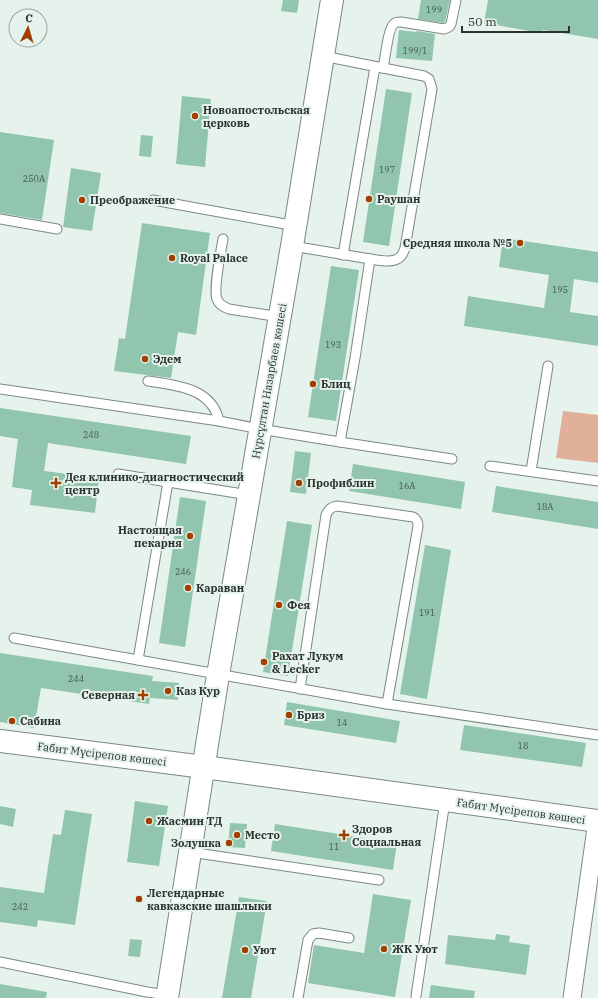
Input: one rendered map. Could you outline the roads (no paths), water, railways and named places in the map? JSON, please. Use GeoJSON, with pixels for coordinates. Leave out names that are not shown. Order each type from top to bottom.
{"type":"FeatureCollection","features":[{"type":"Feature","properties":{"kind":"main road","name":"Нұрсұлтан Назарбаев көшесі"},"geometry":{"type":"LineString","coordinates":[[167,997],[218,675],[294,236],[332,0]]}},
{"type":"Feature","properties":{"kind":"main road","name":"Ғабит Мүсірепов көшесі"},"geometry":{"type":"LineString","coordinates":[[0,741],[204,767],[598,821]]}},
{"type":"Feature","properties":{"kind":"street"},"geometry":{"type":"LineString","coordinates":[[572,998],[598,821]]}},
{"type":"Feature","properties":{"kind":"lane"},"geometry":{"type":"LineString","coordinates":[[343,255],[379,67],[391,26],[395,22],[401,22],[444,29],[449,27],[452,24],[456,0]]}},
{"type":"Feature","properties":{"kind":"lane"},"geometry":{"type":"LineString","coordinates":[[153,200],[294,236],[343,255],[391,261],[402,256],[405,248],[432,88],[429,79],[424,76],[323,56]]}},
{"type":"Feature","properties":{"kind":"lane"},"geometry":{"type":"LineString","coordinates":[[0,219],[57,229]]}},
{"type":"Feature","properties":{"kind":"lane"},"geometry":{"type":"LineString","coordinates":[[223,239],[216,290],[217,300],[225,308],[280,317]]}},
{"type":"Feature","properties":{"kind":"lane"},"geometry":{"type":"LineString","coordinates":[[340,442],[355,358],[370,259]]}},
{"type":"Feature","properties":{"kind":"lane"},"geometry":{"type":"LineString","coordinates":[[531,471],[548,366]]}},
{"type":"Feature","properties":{"kind":"lane"},"geometry":{"type":"LineString","coordinates":[[148,381],[178,386],[197,392],[214,408],[217,413],[218,421]]}},
{"type":"Feature","properties":{"kind":"lane"},"geometry":{"type":"LineString","coordinates":[[0,389],[218,421],[452,459]]}},
{"type":"Feature","properties":{"kind":"lane"},"geometry":{"type":"LineString","coordinates":[[490,466],[598,481]]}},
{"type":"Feature","properties":{"kind":"lane"},"geometry":{"type":"LineString","coordinates":[[118,474],[249,496]]}},
{"type":"Feature","properties":{"kind":"lane"},"geometry":{"type":"LineString","coordinates":[[138,660],[168,482]]}},
{"type":"Feature","properties":{"kind":"lane"},"geometry":{"type":"LineString","coordinates":[[300,689],[326,515],[329,509],[332,506],[337,506],[413,517],[416,518],[418,526],[387,704]]}},
{"type":"Feature","properties":{"kind":"lane"},"geometry":{"type":"LineString","coordinates":[[14,638],[387,704],[598,735]]}},
{"type":"Feature","properties":{"kind":"lane"},"geometry":{"type":"LineString","coordinates":[[416,996],[445,801]]}},
{"type":"Feature","properties":{"kind":"lane"},"geometry":{"type":"LineString","coordinates":[[190,852],[378,880]]}},
{"type":"Feature","properties":{"kind":"lane"},"geometry":{"type":"LineString","coordinates":[[298,998],[308,940],[313,934],[319,933],[349,938]]}},
{"type":"Feature","properties":{"kind":"lane"},"geometry":{"type":"LineString","coordinates":[[0,962],[167,997]]}},
{"type":"Feature","properties":{"kind":"place","name":"Новоапостольская церковь"},"geometry":{"type":"Point","coordinates":[195,116]}},
{"type":"Feature","properties":{"kind":"place","name":"Раушан"},"geometry":{"type":"Point","coordinates":[369,199]}},
{"type":"Feature","properties":{"kind":"place","name":"Преображение"},"geometry":{"type":"Point","coordinates":[82,200]}},
{"type":"Feature","properties":{"kind":"place","name":"Средняя школа №5"},"geometry":{"type":"Point","coordinates":[520,243]}},
{"type":"Feature","properties":{"kind":"place","name":"Royal Palace"},"geometry":{"type":"Point","coordinates":[172,258]}},
{"type":"Feature","properties":{"kind":"place","name":"Эдем"},"geometry":{"type":"Point","coordinates":[145,359]}},
{"type":"Feature","properties":{"kind":"place","name":"Блиц"},"geometry":{"type":"Point","coordinates":[313,384]}},
{"type":"Feature","properties":{"kind":"place","name":"Дея клинико-диагностический центр"},"geometry":{"type":"Point","coordinates":[56,483]}},
{"type":"Feature","properties":{"kind":"place","name":"Профиблин"},"geometry":{"type":"Point","coordinates":[299,483]}},
{"type":"Feature","properties":{"kind":"place","name":"Настоящая пекарня"},"geometry":{"type":"Point","coordinates":[190,536]}},
{"type":"Feature","properties":{"kind":"place","name":"Караван"},"geometry":{"type":"Point","coordinates":[188,588]}},
{"type":"Feature","properties":{"kind":"place","name":"Фея"},"geometry":{"type":"Point","coordinates":[279,605]}},
{"type":"Feature","properties":{"kind":"place","name":"Рахат Лукум & Lecker"},"geometry":{"type":"Point","coordinates":[264,662]}},
{"type":"Feature","properties":{"kind":"place","name":"Каз Кур"},"geometry":{"type":"Point","coordinates":[168,691]}},
{"type":"Feature","properties":{"kind":"place","name":"Северная"},"geometry":{"type":"Point","coordinates":[143,695]}},
{"type":"Feature","properties":{"kind":"place","name":"Бриз"},"geometry":{"type":"Point","coordinates":[289,715]}},
{"type":"Feature","properties":{"kind":"place","name":"Сабина"},"geometry":{"type":"Point","coordinates":[12,721]}},
{"type":"Feature","properties":{"kind":"place","name":"Жасмин ТД"},"geometry":{"type":"Point","coordinates":[149,821]}},
{"type":"Feature","properties":{"kind":"place","name":"Место"},"geometry":{"type":"Point","coordinates":[237,835]}},
{"type":"Feature","properties":{"kind":"place","name":"Здоров Социальная"},"geometry":{"type":"Point","coordinates":[344,835]}},
{"type":"Feature","properties":{"kind":"place","name":"Золушка"},"geometry":{"type":"Point","coordinates":[229,843]}},
{"type":"Feature","properties":{"kind":"place","name":"Легендарные кавказские шашлыки"},"geometry":{"type":"Point","coordinates":[139,899]}},
{"type":"Feature","properties":{"kind":"place","name":"ЖК Уют"},"geometry":{"type":"Point","coordinates":[384,949]}},
{"type":"Feature","properties":{"kind":"place","name":"Уют"},"geometry":{"type":"Point","coordinates":[245,950]}}]}
